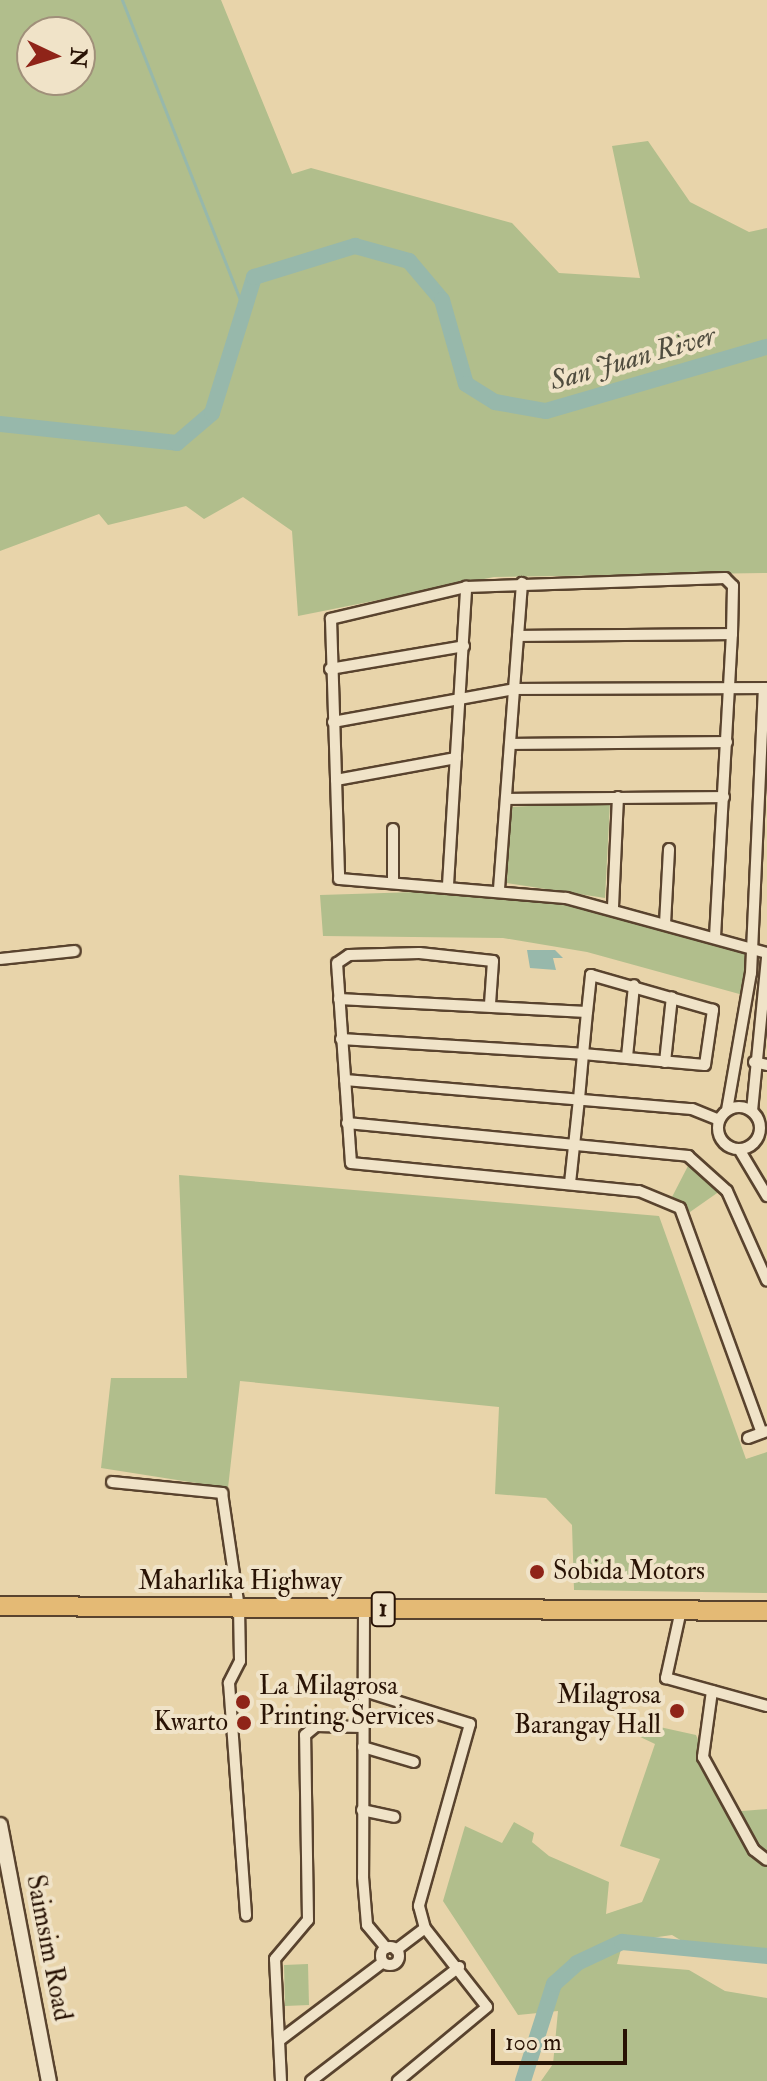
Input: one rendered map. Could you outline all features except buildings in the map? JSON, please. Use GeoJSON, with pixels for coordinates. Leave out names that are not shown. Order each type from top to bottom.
{"type":"FeatureCollection","features":[{"type":"Feature","properties":{"kind":"highway","name":"Maharlika Highway"},"geometry":{"type":"LineString","coordinates":[[0,1606],[767,1611]]}},
{"type":"Feature","properties":{"kind":"street"},"geometry":{"type":"LineString","coordinates":[[715,937],[732,634],[733,586],[725,578],[466,587],[338,612],[327,629],[339,879],[499,889],[613,907],[665,924],[753,948],[767,955],[754,1062],[752,1111],[763,1139],[739,1149]]}},
{"type":"Feature","properties":{"kind":"street"},"geometry":{"type":"LineString","coordinates":[[499,889],[522,583]]}},
{"type":"Feature","properties":{"kind":"street"},"geometry":{"type":"LineString","coordinates":[[448,885],[466,587]]}},
{"type":"Feature","properties":{"kind":"street"},"geometry":{"type":"LineString","coordinates":[[518,636],[732,634]]}},
{"type":"Feature","properties":{"kind":"street"},"geometry":{"type":"LineString","coordinates":[[330,669],[464,646]]}},
{"type":"Feature","properties":{"kind":"street"},"geometry":{"type":"LineString","coordinates":[[333,722],[514,689],[766,688],[762,848],[753,948],[727,1110],[719,1120],[718,1134],[739,1149],[767,1196]]}},
{"type":"Feature","properties":{"kind":"street"},"geometry":{"type":"LineString","coordinates":[[510,744],[727,742]]}},
{"type":"Feature","properties":{"kind":"street"},"geometry":{"type":"LineString","coordinates":[[336,780],[456,758]]}},
{"type":"Feature","properties":{"kind":"street"},"geometry":{"type":"LineString","coordinates":[[613,907],[618,797]]}},
{"type":"Feature","properties":{"kind":"street"},"geometry":{"type":"LineString","coordinates":[[506,799],[724,797]]}},
{"type":"Feature","properties":{"kind":"street"},"geometry":{"type":"LineString","coordinates":[[393,829],[393,883]]}},
{"type":"Feature","properties":{"kind":"street"},"geometry":{"type":"LineString","coordinates":[[665,924],[669,849]]}},
{"type":"Feature","properties":{"kind":"street"},"geometry":{"type":"LineString","coordinates":[[0,959],[75,951]]}},
{"type":"Feature","properties":{"kind":"street"},"geometry":{"type":"LineString","coordinates":[[490,1004],[493,961],[419,953],[349,955],[337,963],[351,1163],[360,1167],[639,1191],[680,1208],[765,1432],[748,1438]]}},
{"type":"Feature","properties":{"kind":"street"},"geometry":{"type":"LineString","coordinates":[[341,1039],[583,1054],[627,1057],[705,1065],[713,1010],[591,975],[587,1012],[583,1054],[579,1099],[570,1183]]}},
{"type":"Feature","properties":{"kind":"street"},"geometry":{"type":"LineString","coordinates":[[627,1057],[634,985]]}},
{"type":"Feature","properties":{"kind":"street"},"geometry":{"type":"LineString","coordinates":[[665,1062],[672,997]]}},
{"type":"Feature","properties":{"kind":"street"},"geometry":{"type":"LineString","coordinates":[[339,999],[490,1004],[587,1012]]}},
{"type":"Feature","properties":{"kind":"street"},"geometry":{"type":"LineString","coordinates":[[754,1062],[767,1065]]}},
{"type":"Feature","properties":{"kind":"street"},"geometry":{"type":"LineString","coordinates":[[345,1080],[692,1109],[719,1120]]}},
{"type":"Feature","properties":{"kind":"street"},"geometry":{"type":"LineString","coordinates":[[727,1110],[752,1111]]}},
{"type":"Feature","properties":{"kind":"street"},"geometry":{"type":"LineString","coordinates":[[347,1123],[666,1149],[712,1174],[745,1220],[767,1281]]}},
{"type":"Feature","properties":{"kind":"street"},"geometry":{"type":"LineString","coordinates":[[112,1482],[222,1493],[239,1608],[240,1661],[229,1683],[246,1915]]}},
{"type":"Feature","properties":{"kind":"street"},"geometry":{"type":"LineString","coordinates":[[364,1609],[362,1810],[367,1925],[391,1949]]}},
{"type":"Feature","properties":{"kind":"street"},"geometry":{"type":"LineString","coordinates":[[681,1610],[666,1678],[767,1706]]}},
{"type":"Feature","properties":{"kind":"street"},"geometry":{"type":"LineString","coordinates":[[364,1691],[470,1724],[421,1899],[425,1928],[485,2000],[485,2013],[398,2081]]}},
{"type":"Feature","properties":{"kind":"street"},"geometry":{"type":"LineString","coordinates":[[712,1691],[703,1757],[754,1850],[767,1860]]}},
{"type":"Feature","properties":{"kind":"street"},"geometry":{"type":"LineString","coordinates":[[281,2081],[275,1959],[308,1920],[305,1735],[316,1726],[363,1727]]}},
{"type":"Feature","properties":{"kind":"street"},"geometry":{"type":"LineString","coordinates":[[363,1747],[414,1762]]}},
{"type":"Feature","properties":{"kind":"street"},"geometry":{"type":"LineString","coordinates":[[362,1810],[394,1817]]}},
{"type":"Feature","properties":{"kind":"street","name":"Saimsim Road"},"geometry":{"type":"LineString","coordinates":[[0,1825],[49,2081]]}},
{"type":"Feature","properties":{"kind":"street"},"geometry":{"type":"LineString","coordinates":[[280,2040],[383,1962],[391,1949],[425,1928]]}},
{"type":"Feature","properties":{"kind":"street"},"geometry":{"type":"LineString","coordinates":[[311,2081],[459,1967]]}},
{"type":"Feature","properties":{"kind":"green space"},"geometry":{"type":"Polygon","coordinates":[[[0,0],[221,0],[292,174],[311,168],[512,223],[559,273],[640,278],[612,146],[648,141],[690,202],[749,232],[767,228],[767,573],[494,577],[298,616],[292,531],[243,497],[204,519],[186,506],[108,525],[99,514],[0,551],[0,0]]]}},
{"type":"Feature","properties":{"kind":"green space"},"geometry":{"type":"Polygon","coordinates":[[[610,802],[605,898],[507,883],[509,807],[610,802]]]}},
{"type":"Feature","properties":{"kind":"green space"},"geometry":{"type":"Polygon","coordinates":[[[448,891],[572,906],[749,954],[743,995],[587,952],[503,938],[323,936],[320,895],[448,891]]]}},
{"type":"Feature","properties":{"kind":"green space"},"geometry":{"type":"Polygon","coordinates":[[[689,1164],[720,1191],[690,1212],[672,1197],[689,1164]]]}},
{"type":"Feature","properties":{"kind":"green space"},"geometry":{"type":"Polygon","coordinates":[[[179,1175],[659,1216],[746,1459],[767,1452],[767,1593],[574,1590],[572,1525],[546,1498],[495,1494],[499,1407],[240,1381],[228,1488],[101,1468],[111,1378],[187,1378],[179,1175]]]}},
{"type":"Feature","properties":{"kind":"green space"},"geometry":{"type":"Polygon","coordinates":[[[637,1722],[696,1735],[730,1812],[767,1809],[767,1951],[740,1957],[697,1950],[672,1935],[623,1942],[617,1964],[689,1970],[725,1991],[767,1998],[767,2081],[541,2081],[553,2064],[558,2011],[518,2015],[443,1901],[465,1826],[502,1843],[514,1822],[534,1833],[532,1842],[549,1856],[609,1882],[606,1914],[642,1902],[660,1859],[620,1846],[655,1744],[634,1734],[637,1722]]]}},
{"type":"Feature","properties":{"kind":"green space"},"geometry":{"type":"Polygon","coordinates":[[[308,1964],[309,2005],[285,2006],[284,1965],[308,1964]]]}},
{"type":"Feature","properties":{"kind":"shaded area"},"geometry":{"type":"Polygon","coordinates":[[[527,950],[555,950],[563,958],[553,958],[556,970],[530,968],[527,950]]]}},
{"type":"Feature","properties":{"kind":"waterway"},"geometry":{"type":"LineString","coordinates":[[122,0],[242,305]]}},
{"type":"Feature","properties":{"kind":"waterway","name":"San Juan River"},"geometry":{"type":"LineString","coordinates":[[0,424],[177,443],[212,413],[254,277],[355,246],[409,261],[442,300],[466,384],[495,402],[546,411],[767,347]]}},
{"type":"Feature","properties":{"kind":"waterway"},"geometry":{"type":"LineString","coordinates":[[523,2081],[554,1984],[577,1963],[622,1942],[767,1956]]}},
{"type":"Feature","properties":{"kind":"place","name":"Sobida Motors"},"geometry":{"type":"Point","coordinates":[537,1572]}},
{"type":"Feature","properties":{"kind":"place","name":"La Milagrosa Printing Services"},"geometry":{"type":"Point","coordinates":[243,1702]}},
{"type":"Feature","properties":{"kind":"place","name":"Milagrosa Barangay Hall"},"geometry":{"type":"Point","coordinates":[677,1711]}},
{"type":"Feature","properties":{"kind":"place","name":"Kwarto"},"geometry":{"type":"Point","coordinates":[244,1723]}}]}
